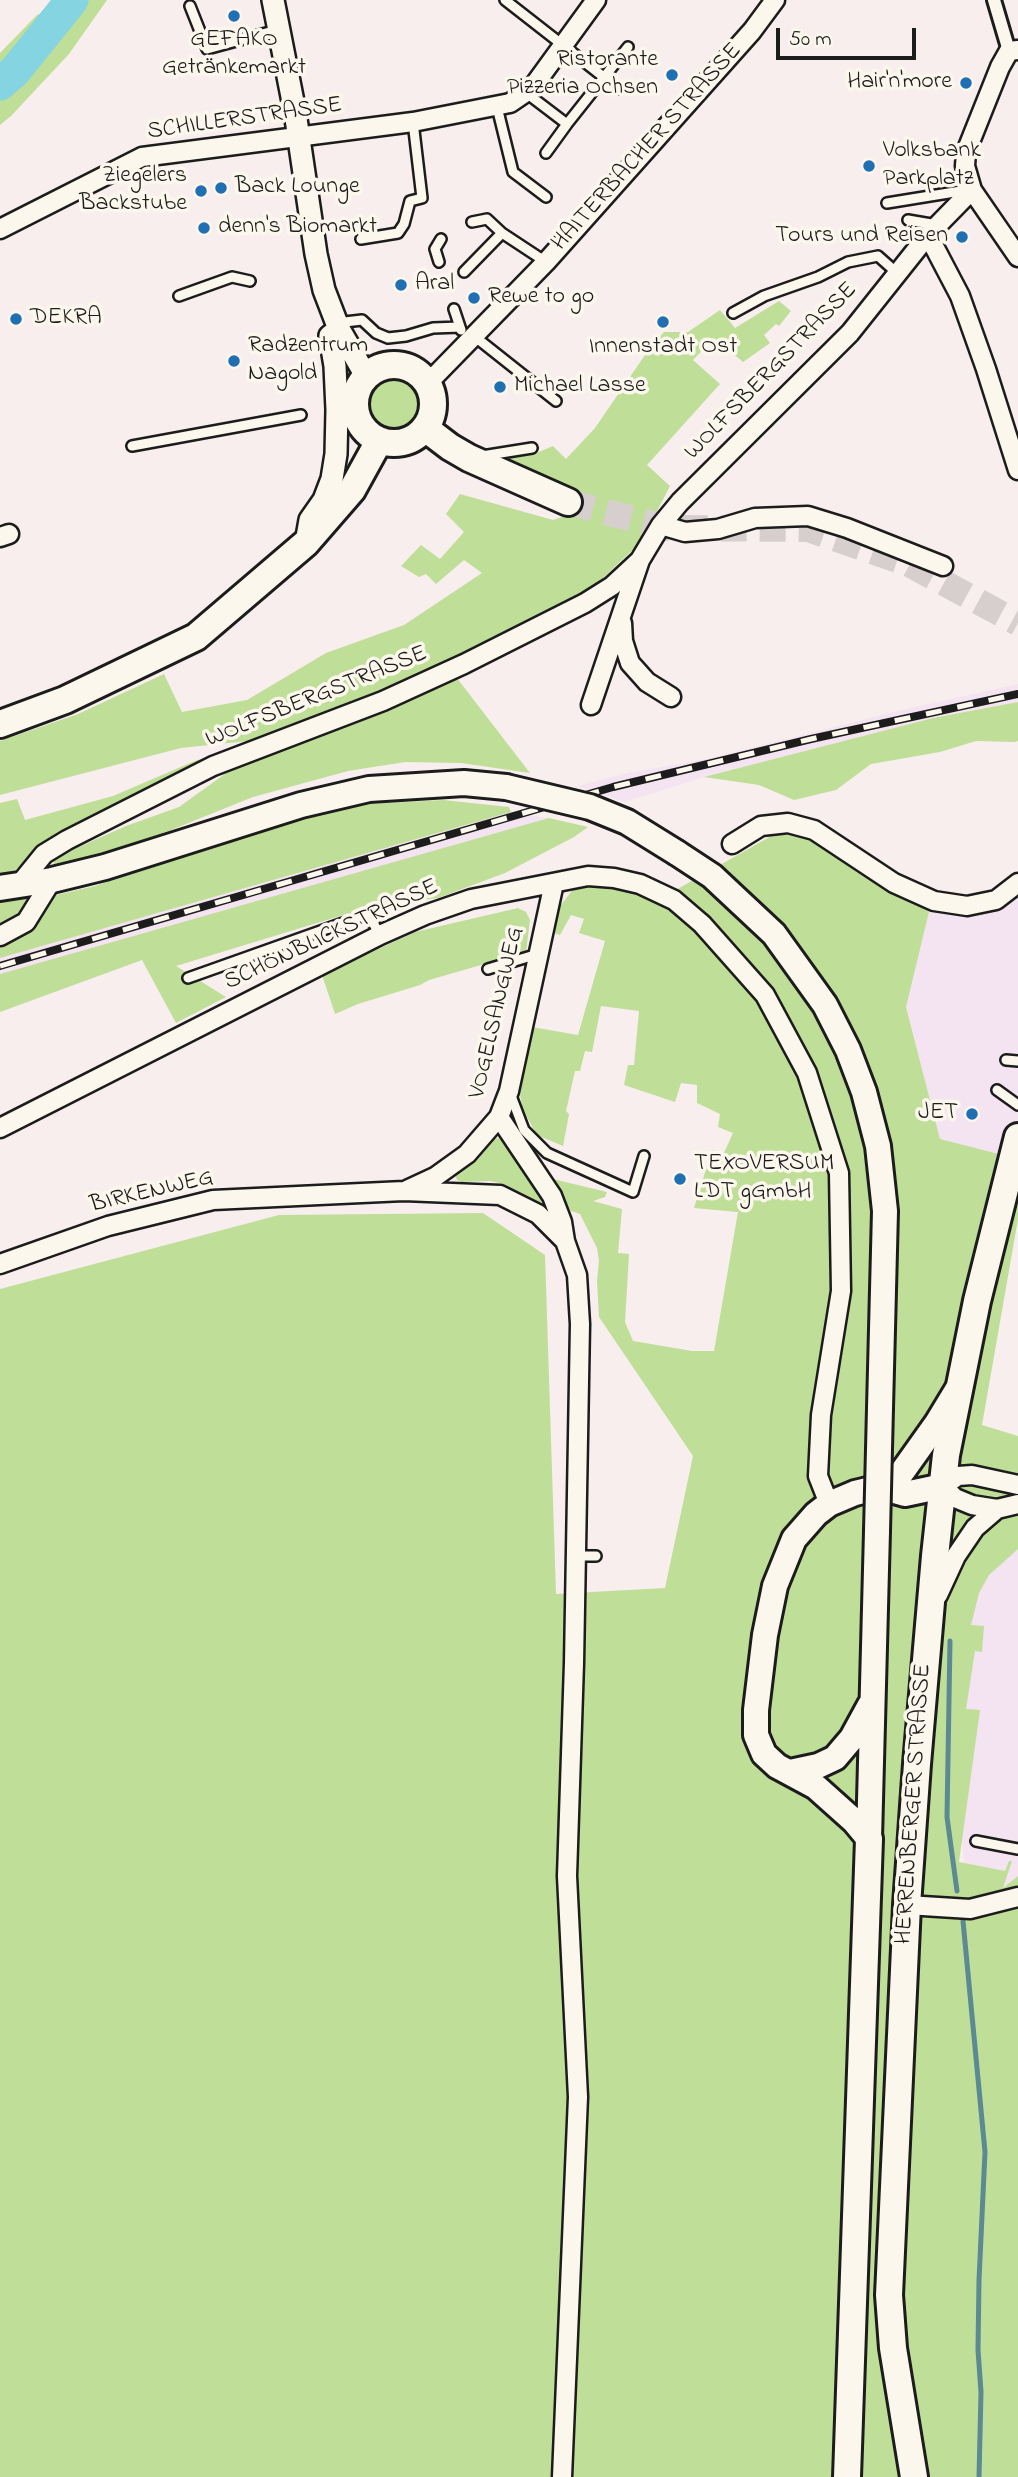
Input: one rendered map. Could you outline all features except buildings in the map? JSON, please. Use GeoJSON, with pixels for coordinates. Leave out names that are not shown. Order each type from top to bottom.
{"type":"FeatureCollection","features":[{"type":"Feature","properties":{"kind":"main road"},"geometry":{"type":"LineString","coordinates":[[404,365],[421,375],[428,383],[432,391],[433,411],[425,428],[414,438],[401,443],[379,441],[360,424],[355,407],[357,390],[366,376],[384,366],[404,365]]}},
{"type":"Feature","properties":{"kind":"main road"},"geometry":{"type":"LineString","coordinates":[[425,428],[469,458],[568,502]]}},
{"type":"Feature","properties":{"kind":"main road"},"geometry":{"type":"LineString","coordinates":[[0,724],[65,700],[196,637],[306,543],[352,490],[379,441]]}},
{"type":"Feature","properties":{"kind":"main road","name":"HERRENBERGER STRASSE"},"geometry":{"type":"LineString","coordinates":[[9,887],[105,867],[301,805],[369,789],[464,783],[506,788],[590,807],[627,822],[712,876],[774,934],[825,1005],[848,1050],[864,1092],[878,1146],[885,1211],[869,1839],[847,2477]]}},
{"type":"Feature","properties":{"kind":"main road","name":"HERRENBERGER STRASSE"},"geometry":{"type":"LineString","coordinates":[[915,2477],[893,2348],[889,2295],[907,1905],[943,1486],[977,1301],[1016,1154]]}},
{"type":"Feature","properties":{"kind":"main road"},"geometry":{"type":"LineString","coordinates":[[869,1839],[854,1821],[816,1787],[777,1766],[764,1754],[757,1735],[755,1710],[765,1635],[775,1586],[794,1538],[829,1504],[890,1481],[937,1423],[960,1385]]}},
{"type":"Feature","properties":{"kind":"main road"},"geometry":{"type":"LineString","coordinates":[[890,1481],[905,1494],[943,1486]]}},
{"type":"Feature","properties":{"kind":"main road"},"geometry":{"type":"LineString","coordinates":[[790,1772],[818,1766],[835,1758],[852,1738],[872,1701]]}},
{"type":"Feature","properties":{"kind":"street"},"geometry":{"type":"LineString","coordinates":[[273,0],[324,290],[338,326],[366,376]]}},
{"type":"Feature","properties":{"kind":"street"},"geometry":{"type":"LineString","coordinates":[[511,101],[531,88],[596,0]]}},
{"type":"Feature","properties":{"kind":"street","name":"HAITERBACHER STRASSE"},"geometry":{"type":"LineString","coordinates":[[428,383],[467,336],[547,262],[752,31],[775,0]]}},
{"type":"Feature","properties":{"kind":"street"},"geometry":{"type":"LineString","coordinates":[[994,0],[1014,51],[966,152],[965,166],[972,190],[1018,256]]}},
{"type":"Feature","properties":{"kind":"street","name":"SCHILLERSTRASSE"},"geometry":{"type":"LineString","coordinates":[[0,229],[142,158],[413,122],[511,101]]}},
{"type":"Feature","properties":{"kind":"street","name":"WOLFSBERGSTRASSE"},"geometry":{"type":"LineString","coordinates":[[591,705],[640,560],[661,525],[680,502],[850,333],[933,230],[972,190]]}},
{"type":"Feature","properties":{"kind":"street"},"geometry":{"type":"LineString","coordinates":[[933,230],[986,369],[1018,470]]}},
{"type":"Feature","properties":{"kind":"street"},"geometry":{"type":"LineString","coordinates":[[306,543],[310,520],[324,500],[332,480],[336,454],[336,388],[330,336],[338,326]]}},
{"type":"Feature","properties":{"kind":"street"},"geometry":{"type":"LineString","coordinates":[[661,525],[685,532],[718,529],[755,518],[807,516],[847,528],[943,566]]}},
{"type":"Feature","properties":{"kind":"street","name":"WOLFSBERGSTRASSE"},"geometry":{"type":"LineString","coordinates":[[9,887],[44,854],[67,840],[213,766],[383,701],[464,664],[585,603],[612,586],[640,560]]}},
{"type":"Feature","properties":{"kind":"street","name":"WOLFSBERGSTRASSE"},"geometry":{"type":"LineString","coordinates":[[622,616],[623,640],[630,663],[647,682],[671,697]]}},
{"type":"Feature","properties":{"kind":"street"},"geometry":{"type":"LineString","coordinates":[[732,844],[761,826],[788,823],[814,830],[894,883],[934,901],[967,906],[996,900],[1018,883]]}},
{"type":"Feature","properties":{"kind":"street","name":"SCHÖNBLICKSTRASSE"},"geometry":{"type":"LineString","coordinates":[[0,1128],[380,935],[425,915],[471,899],[588,876],[640,884],[674,901],[702,924],[765,995],[807,1073],[839,1173],[841,1291],[821,1415],[818,1476],[829,1504]]}},
{"type":"Feature","properties":{"kind":"street"},"geometry":{"type":"LineString","coordinates":[[0,936],[26,922],[52,880]]}},
{"type":"Feature","properties":{"kind":"street","name":"VOGELSANGWEG"},"geometry":{"type":"LineString","coordinates":[[404,1192],[435,1177],[467,1154],[499,1117],[509,1091],[554,883]]}},
{"type":"Feature","properties":{"kind":"street"},"geometry":{"type":"LineString","coordinates":[[499,1117],[552,1196],[562,1222],[565,1241],[577,1275],[581,1335],[566,1876],[578,2097],[562,2477]]}},
{"type":"Feature","properties":{"kind":"street","name":"BIRKENWEG"},"geometry":{"type":"LineString","coordinates":[[0,1264],[108,1226],[213,1200],[404,1192],[500,1195],[538,1214],[565,1241]]}},
{"type":"Feature","properties":{"kind":"street"},"geometry":{"type":"LineString","coordinates":[[1018,1485],[972,1475],[958,1476],[943,1486],[955,1498],[972,1505],[997,1509],[1018,1504]]}},
{"type":"Feature","properties":{"kind":"street"},"geometry":{"type":"LineString","coordinates":[[930,1615],[956,1556],[975,1528],[997,1509]]}},
{"type":"Feature","properties":{"kind":"street"},"geometry":{"type":"LineString","coordinates":[[907,1905],[970,1909],[1018,1897]]}},
{"type":"Feature","properties":{"kind":"lane"},"geometry":{"type":"LineString","coordinates":[[505,0],[619,89]]}},
{"type":"Feature","properties":{"kind":"lane"},"geometry":{"type":"LineString","coordinates":[[190,6],[207,49],[279,30]]}},
{"type":"Feature","properties":{"kind":"lane"},"geometry":{"type":"LineString","coordinates":[[546,153],[628,47]]}},
{"type":"Feature","properties":{"kind":"lane"},"geometry":{"type":"LineString","coordinates":[[546,198],[513,172],[511,101],[568,124]]}},
{"type":"Feature","properties":{"kind":"lane"},"geometry":{"type":"LineString","coordinates":[[361,239],[398,233],[404,224],[410,201],[422,198],[413,122]]}},
{"type":"Feature","properties":{"kind":"lane"},"geometry":{"type":"LineString","coordinates":[[887,203],[972,190]]}},
{"type":"Feature","properties":{"kind":"lane"},"geometry":{"type":"LineString","coordinates":[[472,222],[488,219],[502,233],[547,262]]}},
{"type":"Feature","properties":{"kind":"lane"},"geometry":{"type":"LineString","coordinates":[[908,220],[933,230]]}},
{"type":"Feature","properties":{"kind":"lane"},"geometry":{"type":"LineString","coordinates":[[464,272],[502,233]]}},
{"type":"Feature","properties":{"kind":"lane"},"geometry":{"type":"LineString","coordinates":[[439,262],[435,249],[441,239]]}},
{"type":"Feature","properties":{"kind":"lane"},"geometry":{"type":"LineString","coordinates":[[733,313],[764,296],[818,277],[848,262],[878,256],[897,273]]}},
{"type":"Feature","properties":{"kind":"lane"},"geometry":{"type":"LineString","coordinates":[[179,296],[232,277],[250,281]]}},
{"type":"Feature","properties":{"kind":"lane"},"geometry":{"type":"LineString","coordinates":[[454,309],[467,336]]}},
{"type":"Feature","properties":{"kind":"lane"},"geometry":{"type":"LineString","coordinates":[[338,326],[362,320],[376,333],[388,338],[433,328],[467,336],[556,401]]}},
{"type":"Feature","properties":{"kind":"lane"},"geometry":{"type":"LineString","coordinates":[[132,446],[301,415]]}},
{"type":"Feature","properties":{"kind":"lane"},"geometry":{"type":"LineString","coordinates":[[469,458],[532,448]]}},
{"type":"Feature","properties":{"kind":"lane"},"geometry":{"type":"LineString","coordinates":[[188,978],[368,914],[380,935]]}},
{"type":"Feature","properties":{"kind":"lane"},"geometry":{"type":"LineString","coordinates":[[488,969],[538,954]]}},
{"type":"Feature","properties":{"kind":"lane"},"geometry":{"type":"LineString","coordinates":[[1006,1060],[1018,1061]]}},
{"type":"Feature","properties":{"kind":"lane"},"geometry":{"type":"LineString","coordinates":[[998,1090],[1018,1105]]}},
{"type":"Feature","properties":{"kind":"lane"},"geometry":{"type":"LineString","coordinates":[[509,1091],[524,1130],[547,1153],[633,1192],[644,1156]]}},
{"type":"Feature","properties":{"kind":"lane"},"geometry":{"type":"LineString","coordinates":[[575,1556],[596,1556]]}},
{"type":"Feature","properties":{"kind":"lane"},"geometry":{"type":"LineString","coordinates":[[976,1841],[1018,1849]]}},
{"type":"Feature","properties":{"kind":"shaded area"},"geometry":{"type":"Polygon","coordinates":[[[1018,684],[1018,702],[933,718],[704,777],[625,802],[577,786],[628,773],[707,759],[1018,684]]]}},
{"type":"Feature","properties":{"kind":"shaded area"},"geometry":{"type":"Polygon","coordinates":[[[511,812],[552,819],[0,974],[0,958],[511,812]]]}},
{"type":"Feature","properties":{"kind":"shaded area"},"geometry":{"type":"Polygon","coordinates":[[[1018,895],[1018,1135],[1004,1132],[997,1155],[940,1139],[906,1007],[929,912],[963,917],[995,910],[1018,895]]]}},
{"type":"Feature","properties":{"kind":"shaded area"},"geometry":{"type":"Polygon","coordinates":[[[1018,1521],[1018,1876],[1002,1889],[965,1876],[958,1784],[962,1625],[976,1571],[1018,1521]]]}},
{"type":"Feature","properties":{"kind":"green space"},"geometry":{"type":"Polygon","coordinates":[[[60,0],[107,0],[69,54],[0,125],[0,53],[37,15],[53,9],[60,0]]]}},
{"type":"Feature","properties":{"kind":"green space"},"geometry":{"type":"Polygon","coordinates":[[[779,301],[791,311],[779,326],[776,324],[764,335],[770,343],[743,362],[714,338],[693,360],[720,384],[647,465],[670,486],[641,542],[591,589],[453,673],[530,773],[461,763],[405,762],[348,771],[253,797],[93,858],[53,867],[54,861],[61,855],[126,826],[179,807],[254,753],[248,741],[181,748],[0,795],[0,741],[78,714],[164,674],[182,712],[247,700],[326,653],[404,625],[482,573],[464,560],[436,584],[426,574],[419,577],[401,566],[421,545],[440,559],[464,532],[446,514],[460,494],[553,520],[571,514],[582,492],[561,487],[496,457],[534,454],[553,446],[566,459],[595,428],[664,332],[688,332],[720,310],[735,328],[779,301]]]}},
{"type":"Feature","properties":{"kind":"green space"},"geometry":{"type":"Polygon","coordinates":[[[394,373],[406,375],[416,382],[423,392],[423,416],[416,426],[406,433],[394,435],[382,433],[372,426],[365,416],[363,404],[365,392],[372,382],[382,375],[394,373]]]}},
{"type":"Feature","properties":{"kind":"green space"},"geometry":{"type":"Polygon","coordinates":[[[1018,702],[1018,741],[976,741],[940,752],[871,764],[836,790],[794,800],[759,785],[704,777],[933,718],[1018,702]]]}},
{"type":"Feature","properties":{"kind":"green space"},"geometry":{"type":"Polygon","coordinates":[[[228,753],[38,851],[15,870],[0,875],[0,803],[17,799],[25,820],[113,796],[197,760],[228,753]]]}},
{"type":"Feature","properties":{"kind":"green space"},"geometry":{"type":"Polygon","coordinates":[[[443,800],[509,807],[511,812],[0,958],[0,946],[16,939],[56,895],[95,886],[254,832],[337,810],[370,804],[443,800]]]}},
{"type":"Feature","properties":{"kind":"green space"},"geometry":{"type":"Polygon","coordinates":[[[549,818],[588,827],[505,873],[438,898],[376,905],[176,966],[226,997],[176,1023],[142,960],[0,1012],[0,974],[549,818]]]}},
{"type":"Feature","properties":{"kind":"green space"},"geometry":{"type":"Polygon","coordinates":[[[773,835],[801,835],[826,845],[929,912],[906,1007],[940,1139],[1018,1159],[1018,1219],[982,1425],[1018,1436],[1018,1549],[989,1575],[979,1593],[971,1625],[984,1626],[982,1652],[975,1651],[966,1709],[980,1710],[959,1862],[1005,1871],[1009,1861],[1012,1861],[1003,1888],[1018,1876],[1018,2477],[0,2477],[0,1289],[279,1215],[483,1213],[545,1255],[556,1594],[665,1588],[693,1456],[599,1317],[597,1248],[580,1214],[571,1211],[562,1203],[553,1179],[607,1192],[605,1197],[593,1201],[622,1209],[618,1253],[629,1254],[625,1322],[633,1341],[692,1351],[714,1351],[738,1212],[694,1208],[712,1150],[724,1153],[733,1133],[718,1127],[720,1114],[697,1103],[697,1085],[681,1083],[675,1102],[624,1085],[628,1065],[634,1065],[639,1011],[601,1006],[592,1052],[585,1051],[580,1071],[575,1071],[566,1111],[569,1114],[563,1146],[537,1135],[523,1110],[520,1095],[532,1027],[578,1035],[605,941],[579,933],[584,919],[571,915],[560,935],[554,933],[558,909],[574,888],[606,884],[658,900],[773,835]]]}},
{"type":"Feature","properties":{"kind":"green space"},"geometry":{"type":"Polygon","coordinates":[[[34,897],[22,918],[0,927],[0,901],[34,897]]]}},
{"type":"Feature","properties":{"kind":"green space"},"geometry":{"type":"Polygon","coordinates":[[[518,908],[526,912],[530,920],[526,952],[429,980],[335,1014],[322,975],[415,932],[518,908]]]}},
{"type":"Feature","properties":{"kind":"green space"},"geometry":{"type":"Polygon","coordinates":[[[498,1138],[507,1143],[543,1195],[543,1202],[529,1199],[504,1184],[457,1180],[455,1175],[491,1140],[498,1138]]]}},
{"type":"Feature","properties":{"kind":"waterway"},"geometry":{"type":"LineString","coordinates":[[0,84],[15,71],[72,0]]}},
{"type":"Feature","properties":{"kind":"waterway"},"geometry":{"type":"LineString","coordinates":[[950,1641],[947,1817],[957,1891]]}},
{"type":"Feature","properties":{"kind":"waterway"},"geometry":{"type":"LineString","coordinates":[[963,1921],[985,2152],[979,2280],[979,2477]]}},
{"type":"Feature","properties":{"kind":"tunnel"},"geometry":{"type":"LineString","coordinates":[[568,502],[668,528],[808,529],[909,564],[1018,623]]}},
{"type":"Feature","properties":{"kind":"railway"},"geometry":{"type":"LineString","coordinates":[[0,966],[613,787],[811,739],[1018,694]]}},
{"type":"Feature","properties":{"kind":"place","name":"GEFAKO Getränkemarkt"},"geometry":{"type":"Point","coordinates":[234,16]}},
{"type":"Feature","properties":{"kind":"place","name":"Ristorante Pizzeria Ochsen"},"geometry":{"type":"Point","coordinates":[672,75]}},
{"type":"Feature","properties":{"kind":"place","name":"Hair'n'more"},"geometry":{"type":"Point","coordinates":[966,83]}},
{"type":"Feature","properties":{"kind":"place","name":"Volksbank Parkplatz"},"geometry":{"type":"Point","coordinates":[869,166]}},
{"type":"Feature","properties":{"kind":"place","name":"Back Lounge"},"geometry":{"type":"Point","coordinates":[221,188]}},
{"type":"Feature","properties":{"kind":"place","name":"Ziegelers Backstube"},"geometry":{"type":"Point","coordinates":[201,191]}},
{"type":"Feature","properties":{"kind":"place","name":"denn's Biomarkt"},"geometry":{"type":"Point","coordinates":[204,228]}},
{"type":"Feature","properties":{"kind":"place","name":"Tours und Reisen"},"geometry":{"type":"Point","coordinates":[962,237]}},
{"type":"Feature","properties":{"kind":"place","name":"Aral"},"geometry":{"type":"Point","coordinates":[401,285]}},
{"type":"Feature","properties":{"kind":"place","name":"Rewe to go"},"geometry":{"type":"Point","coordinates":[474,298]}},
{"type":"Feature","properties":{"kind":"place","name":"DEKRA"},"geometry":{"type":"Point","coordinates":[16,319]}},
{"type":"Feature","properties":{"kind":"place","name":"Innenstadt Ost"},"geometry":{"type":"Point","coordinates":[663,322]}},
{"type":"Feature","properties":{"kind":"place","name":"Radzentrum Nagold"},"geometry":{"type":"Point","coordinates":[234,361]}},
{"type":"Feature","properties":{"kind":"place","name":"Michael Lasse"},"geometry":{"type":"Point","coordinates":[500,387]}},
{"type":"Feature","properties":{"kind":"place","name":"JET"},"geometry":{"type":"Point","coordinates":[972,1114]}},
{"type":"Feature","properties":{"kind":"place","name":"TEXOVERSUM LDT gGmbH"},"geometry":{"type":"Point","coordinates":[680,1179]}}]}
